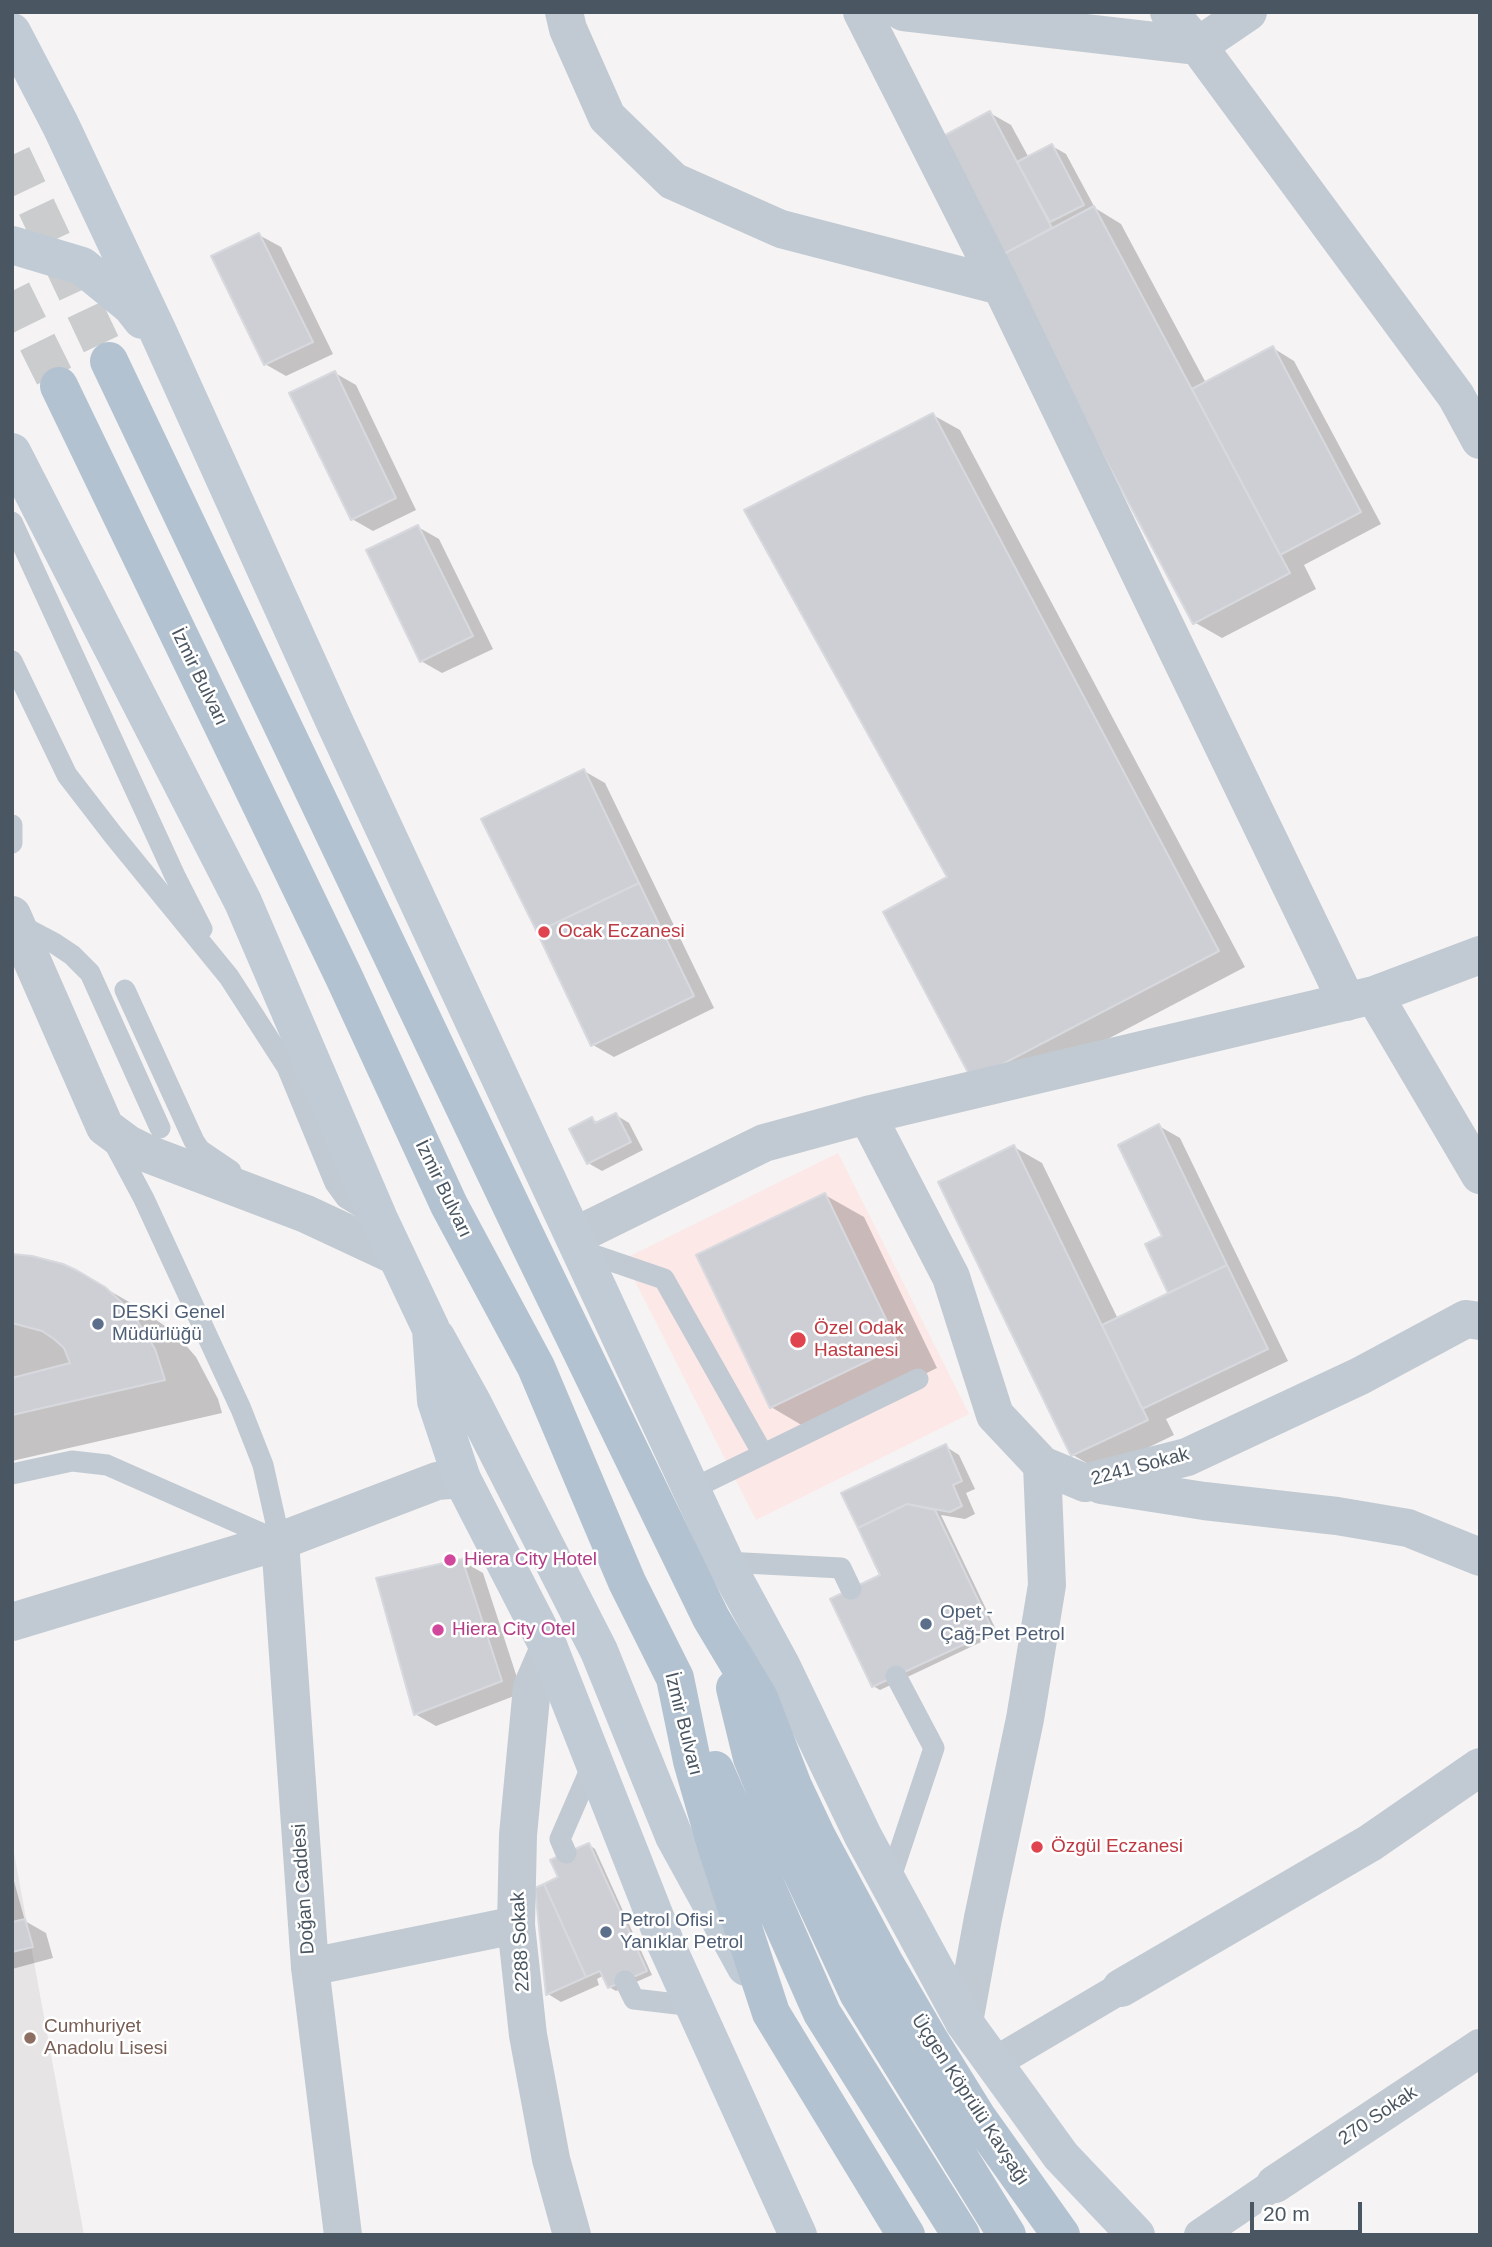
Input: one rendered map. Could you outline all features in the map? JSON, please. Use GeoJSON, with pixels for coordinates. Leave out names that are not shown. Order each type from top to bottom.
{"type":"FeatureCollection","features":[{"type":"Feature","properties":{"kind":"main road"},"geometry":{"type":"LineString","coordinates":[[12,32],[60,124],[169,355],[336,725],[725,1562],[781,1665],[863,1836],[964,2022],[1060,2156],[1136,2235]]}},
{"type":"Feature","properties":{"kind":"main road"},"geometry":{"type":"LineString","coordinates":[[12,245],[82,266],[131,306],[169,355]]}},
{"type":"Feature","properties":{"kind":"main road"},"geometry":{"type":"LineString","coordinates":[[109,361],[515,1214],[711,1618],[760,1698]]}},
{"type":"Feature","properties":{"kind":"main road","name":"İzmir Bulvarı"},"geometry":{"type":"LineString","coordinates":[[59,386],[337,962],[449,1205],[536,1367],[627,1582],[675,1678],[692,1761],[716,1845],[771,2013]]}},
{"type":"Feature","properties":{"kind":"main road"},"geometry":{"type":"LineString","coordinates":[[12,452],[243,902],[396,1256],[431,1329],[472,1402],[599,1651],[674,1836],[771,2013],[906,2235]]}},
{"type":"Feature","properties":{"kind":"main road"},"geometry":{"type":"LineString","coordinates":[[431,1329],[436,1401],[462,1479],[549,1648],[665,1942],[798,2235]]}},
{"type":"Feature","properties":{"kind":"main road"},"geometry":{"type":"LineString","coordinates":[[747,1602],[760,1698]]}},
{"type":"Feature","properties":{"kind":"main road"},"geometry":{"type":"LineString","coordinates":[[711,1618],[735,1688],[752,1758],[782,1830],[858,1993],[1006,2235]]}},
{"type":"Feature","properties":{"kind":"main road"},"geometry":{"type":"LineString","coordinates":[[675,1678],[822,2013],[961,2235]]}},
{"type":"Feature","properties":{"kind":"main road","name":"Üçgen Köprülü Kavşağı"},"geometry":{"type":"LineString","coordinates":[[760,1698],[793,1786],[817,1838],[884,1962],[977,2117],[1061,2235]]}},
{"type":"Feature","properties":{"kind":"street"},"geometry":{"type":"LineString","coordinates":[[564,12],[568,29],[607,117],[673,181],[781,229],[1001,286]]}},
{"type":"Feature","properties":{"kind":"street"},"geometry":{"type":"LineString","coordinates":[[862,12],[1361,999],[1480,1175]]}},
{"type":"Feature","properties":{"kind":"street"},"geometry":{"type":"LineString","coordinates":[[903,12],[1198,46],[1248,12]]}},
{"type":"Feature","properties":{"kind":"street"},"geometry":{"type":"LineString","coordinates":[[1169,12],[1468,389],[1480,440]]}},
{"type":"Feature","properties":{"kind":"street"},"geometry":{"type":"LineString","coordinates":[[14,919],[105,1127],[128,1144],[165,1145],[396,1256]]}},
{"type":"Feature","properties":{"kind":"street"},"geometry":{"type":"LineString","coordinates":[[579,1244],[764,1143],[867,1115],[1361,999],[1480,956]]}},
{"type":"Feature","properties":{"kind":"street","name":"2241 Sokak"},"geometry":{"type":"LineString","coordinates":[[867,1115],[951,1277],[995,1415],[1042,1465],[1085,1483],[1187,1457],[1360,1376],[1466,1319],[1480,1321]]}},
{"type":"Feature","properties":{"kind":"street"},"geometry":{"type":"LineString","coordinates":[[964,2022],[983,1918],[1026,1720],[1046,1585],[1042,1465]]}},
{"type":"Feature","properties":{"kind":"street"},"geometry":{"type":"LineString","coordinates":[[12,1622],[280,1541],[437,1481],[462,1479]]}},
{"type":"Feature","properties":{"kind":"street"},"geometry":{"type":"LineString","coordinates":[[1085,1483],[1408,1528],[1480,1557]]}},
{"type":"Feature","properties":{"kind":"street","name":"Doğan Caddesi"},"geometry":{"type":"LineString","coordinates":[[280,1541],[310,1967],[343,2235]]}},
{"type":"Feature","properties":{"kind":"street","name":"2288 Sokak"},"geometry":{"type":"LineString","coordinates":[[549,1648],[532,1687],[518,1835],[516,1925],[527,2035],[551,2159],[572,2235]]}},
{"type":"Feature","properties":{"kind":"street"},"geometry":{"type":"LineString","coordinates":[[993,2063],[1370,1843],[1480,1767]]}},
{"type":"Feature","properties":{"kind":"street"},"geometry":{"type":"LineString","coordinates":[[310,1967],[516,1925]]}},
{"type":"Feature","properties":{"kind":"street","name":"270 Sokak"},"geometry":{"type":"LineString","coordinates":[[1275,2185],[1480,2048]]}},
{"type":"Feature","properties":{"kind":"street"},"geometry":{"type":"LineString","coordinates":[[1200,2235],[1275,2185]]}},
{"type":"Feature","properties":{"kind":"lane"},"geometry":{"type":"LineString","coordinates":[[12,522],[174,876],[223,970]]}},
{"type":"Feature","properties":{"kind":"lane"},"geometry":{"type":"LineString","coordinates":[[12,662],[67,775],[223,970],[287,1067],[335,1183],[346,1198],[379,1219]]}},
{"type":"Feature","properties":{"kind":"lane"},"geometry":{"type":"LineString","coordinates":[[12,825],[12,842]]}},
{"type":"Feature","properties":{"kind":"lane"},"geometry":{"type":"LineString","coordinates":[[14,919],[72,955],[90,973],[165,1145],[155,1164],[146,1170],[143,1177],[144,1199]]}},
{"type":"Feature","properties":{"kind":"lane"},"geometry":{"type":"LineString","coordinates":[[129,998],[200,1150],[306,1214]]}},
{"type":"Feature","properties":{"kind":"lane"},"geometry":{"type":"LineString","coordinates":[[105,1127],[144,1199],[241,1409],[263,1465],[280,1541]]}},
{"type":"Feature","properties":{"kind":"lane"},"geometry":{"type":"LineString","coordinates":[[579,1244],[664,1279],[763,1454]]}},
{"type":"Feature","properties":{"kind":"lane"},"geometry":{"type":"LineString","coordinates":[[692,1489],[918,1379]]}},
{"type":"Feature","properties":{"kind":"lane"},"geometry":{"type":"LineString","coordinates":[[12,1474],[72,1461],[107,1465],[280,1541]]}},
{"type":"Feature","properties":{"kind":"lane"},"geometry":{"type":"LineString","coordinates":[[725,1562],[841,1567],[852,1588]]}},
{"type":"Feature","properties":{"kind":"lane"},"geometry":{"type":"LineString","coordinates":[[889,1883],[934,1748],[896,1676]]}},
{"type":"Feature","properties":{"kind":"lane"},"geometry":{"type":"LineString","coordinates":[[566,1853],[560,1839],[593,1763]]}},
{"type":"Feature","properties":{"kind":"lane"},"geometry":{"type":"LineString","coordinates":[[625,1981],[634,1999],[694,2006]]}},
{"type":"Feature","properties":{"kind":"shaded area","name":"Özel Odak Hastanesi"},"geometry":{"type":"Polygon","coordinates":[[[838,1153],[969,1414],[756,1520],[624,1259],[838,1153]]]}},
{"type":"Feature","properties":{"kind":"shaded area","name":"Cumhuriyet Anadolu Lisesi"},"geometry":{"type":"Polygon","coordinates":[[[12,1842],[84,2235],[12,2235],[12,1842]]]}},
{"type":"Feature","properties":{"kind":"building"},"geometry":{"type":"Polygon","coordinates":[[[990,111],[1052,228],[998,257],[936,140],[990,111]]]}},
{"type":"Feature","properties":{"kind":"building"},"geometry":{"type":"Polygon","coordinates":[[[1052,144],[1084,205],[1050,222],[1017,162],[1052,144]]]}},
{"type":"Feature","properties":{"kind":"building"},"geometry":{"type":"Polygon","coordinates":[[[1094,206],[1290,573],[1193,624],[998,257],[1094,206]]]}},
{"type":"Feature","properties":{"kind":"building"},"geometry":{"type":"Polygon","coordinates":[[[259,233],[313,342],[264,365],[211,256],[259,233]]]}},
{"type":"Feature","properties":{"kind":"building"},"geometry":{"type":"Polygon","coordinates":[[[1273,346],[1361,512],[1280,555],[1192,389],[1273,346]]]}},
{"type":"Feature","properties":{"kind":"building"},"geometry":{"type":"Polygon","coordinates":[[[335,371],[396,498],[351,520],[289,393],[335,371]]]}},
{"type":"Feature","properties":{"kind":"building"},"geometry":{"type":"Polygon","coordinates":[[[933,413],[1219,951],[972,1080],[883,912],[947,877],[744,510],[933,413]]]}},
{"type":"Feature","properties":{"kind":"building"},"geometry":{"type":"Polygon","coordinates":[[[418,525],[473,636],[420,662],[366,550],[418,525]]]}},
{"type":"Feature","properties":{"kind":"building"},"geometry":{"type":"Polygon","coordinates":[[[584,769],[639,883],[537,932],[481,819],[584,769]]]}},
{"type":"Feature","properties":{"kind":"building"},"geometry":{"type":"Polygon","coordinates":[[[639,883],[694,996],[591,1046],[537,932],[639,883]]]}},
{"type":"Feature","properties":{"kind":"building"},"geometry":{"type":"Polygon","coordinates":[[[616,1113],[631,1142],[587,1164],[569,1129],[592,1117],[595,1123],[616,1113]]]}},
{"type":"Feature","properties":{"kind":"building"},"geometry":{"type":"Polygon","coordinates":[[[1159,1124],[1227,1265],[1168,1293],[1145,1244],[1162,1236],[1118,1145],[1159,1124]]]}},
{"type":"Feature","properties":{"kind":"building"},"geometry":{"type":"Polygon","coordinates":[[[1014,1145],[1148,1420],[1071,1456],[938,1182],[1014,1145]]]}},
{"type":"Feature","properties":{"kind":"building"},"geometry":{"type":"Polygon","coordinates":[[[825,1193],[899,1346],[770,1408],[696,1255],[825,1193]]]}},
{"type":"Feature","properties":{"kind":"building"},"geometry":{"type":"Polygon","coordinates":[[[12,1254],[63,1264],[105,1287],[129,1309],[138,1322],[155,1349],[165,1380],[12,1415],[12,1254]]]}},
{"type":"Feature","properties":{"kind":"building"},"geometry":{"type":"Polygon","coordinates":[[[1227,1265],[1268,1349],[1142,1409],[1102,1325],[1227,1265]]]}},
{"type":"Feature","properties":{"kind":"building"},"geometry":{"type":"Polygon","coordinates":[[[12,1323],[42,1331],[54,1339],[64,1348],[70,1363],[12,1378],[12,1323]]]}},
{"type":"Feature","properties":{"kind":"building"},"geometry":{"type":"Polygon","coordinates":[[[946,1444],[962,1481],[953,1485],[962,1506],[950,1512],[907,1504],[858,1528],[841,1493],[946,1444]]]}},
{"type":"Feature","properties":{"kind":"building"},"geometry":{"type":"Polygon","coordinates":[[[907,1504],[935,1510],[993,1631],[872,1687],[830,1599],[880,1575],[858,1528],[907,1504]]]}},
{"type":"Feature","properties":{"kind":"building","name":"Hiera City Otel"},"geometry":{"type":"Polygon","coordinates":[[[462,1559],[502,1681],[414,1715],[376,1578],[462,1559]]]}},
{"type":"Feature","properties":{"kind":"building"},"geometry":{"type":"Polygon","coordinates":[[[589,1843],[647,1971],[608,1988],[600,1971],[586,1977],[544,1884],[558,1877],[550,1860],[589,1843]]]}},
{"type":"Feature","properties":{"kind":"building"},"geometry":{"type":"Polygon","coordinates":[[[544,1884],[586,1977],[546,1995],[535,1888],[544,1884]]]}},
{"type":"Feature","properties":{"kind":"building"},"geometry":{"type":"Polygon","coordinates":[[[25,1919],[33,1947],[12,1952],[12,1922],[25,1919]]]}},
{"type":"Feature","properties":{"kind":"tunnel"},"geometry":{"type":"LineString","coordinates":[[12,155],[109,361]]}},
{"type":"Feature","properties":{"kind":"tunnel"},"geometry":{"type":"LineString","coordinates":[[12,291],[59,386]]}},
{"type":"Feature","properties":{"kind":"place","name":"Ocak Eczanesi"},"geometry":{"type":"Point","coordinates":[544,932]}},
{"type":"Feature","properties":{"kind":"place","name":"DESKİ Genel Müdürlüğü"},"geometry":{"type":"Point","coordinates":[98,1324]}},
{"type":"Feature","properties":{"kind":"place","name":"Özel Odak Hastanesi"},"geometry":{"type":"Point","coordinates":[798,1340]}},
{"type":"Feature","properties":{"kind":"place","name":"Hiera City Hotel"},"geometry":{"type":"Point","coordinates":[450,1560]}},
{"type":"Feature","properties":{"kind":"place","name":"Opet - Çağ-Pet Petrol"},"geometry":{"type":"Point","coordinates":[926,1624]}},
{"type":"Feature","properties":{"kind":"place","name":"Hiera City Otel"},"geometry":{"type":"Point","coordinates":[438,1630]}},
{"type":"Feature","properties":{"kind":"place","name":"Özgül Eczanesi"},"geometry":{"type":"Point","coordinates":[1037,1847]}},
{"type":"Feature","properties":{"kind":"place","name":"Petrol Ofisi - Yanıklar Petrol"},"geometry":{"type":"Point","coordinates":[606,1932]}},
{"type":"Feature","properties":{"kind":"place","name":"Cumhuriyet Anadolu Lisesi"},"geometry":{"type":"Point","coordinates":[30,2038]}}]}
